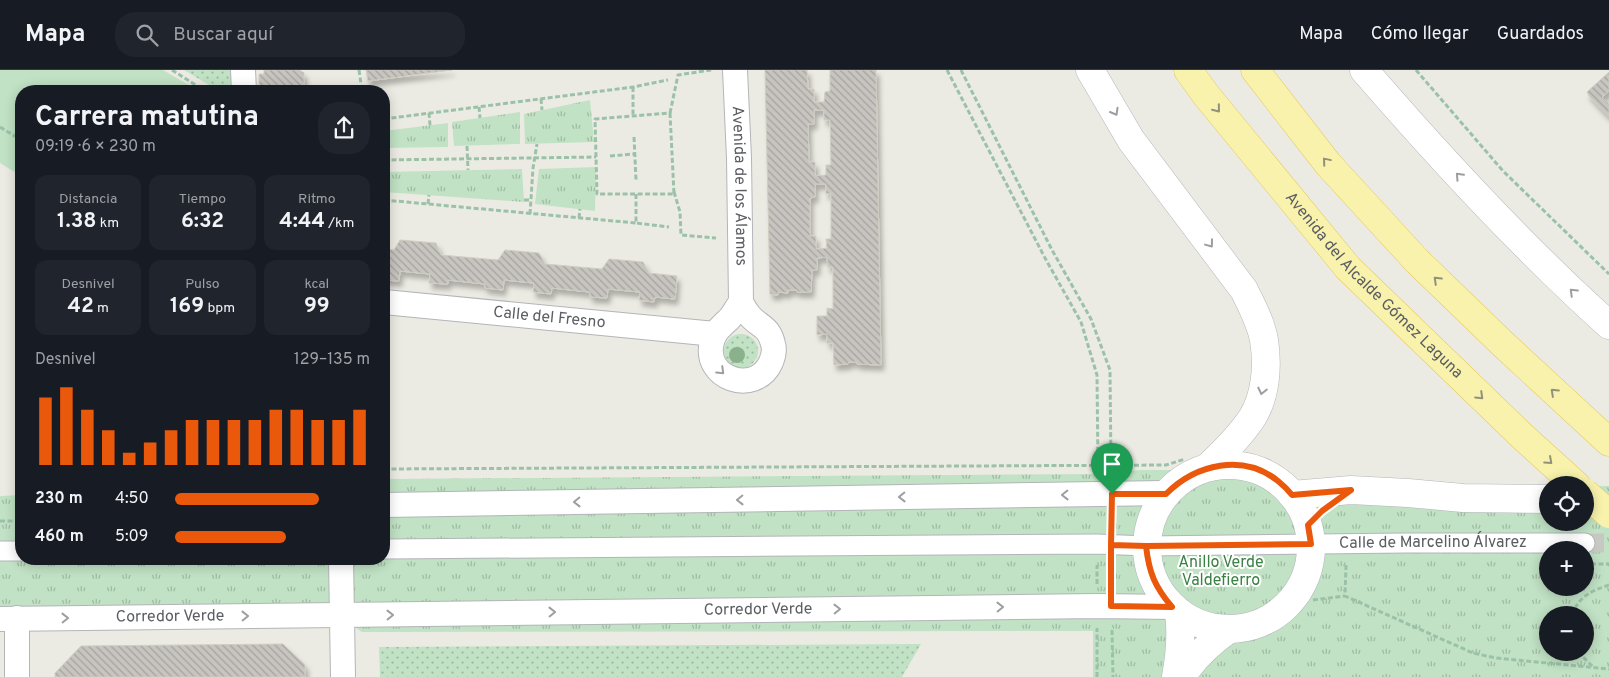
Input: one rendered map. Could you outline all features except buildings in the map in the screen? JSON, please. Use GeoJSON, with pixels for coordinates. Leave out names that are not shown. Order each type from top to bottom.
{"type":"FeatureCollection","features":[{"type":"Feature","properties":{"kind":"main road","name":"Avenida del Alcalde Gómez Laguna"},"geometry":{"type":"LineString","coordinates":[[1188,70],[1206,95],[1348,268],[1566,476]]}},
{"type":"Feature","properties":{"kind":"main road"},"geometry":{"type":"LineString","coordinates":[[1255,70],[1328,164],[1417,261],[1504,346],[1600,434]]}},
{"type":"Feature","properties":{"kind":"main road"},"geometry":{"type":"LineString","coordinates":[[1594,501],[1609,514]]}},
{"type":"Feature","properties":{"kind":"street"},"geometry":{"type":"LineString","coordinates":[[243,70],[244,85]]}},
{"type":"Feature","properties":{"kind":"street","name":"Avenida de los Álamos"},"geometry":{"type":"LineString","coordinates":[[735,70],[739,158],[740,302]]}},
{"type":"Feature","properties":{"kind":"street"},"geometry":{"type":"LineString","coordinates":[[1090,70],[1131,140],[1244,290],[1255,312],[1264,340],[1266,371],[1262,394],[1252,417],[1231,445],[1200,462]]}},
{"type":"Feature","properties":{"kind":"street"},"geometry":{"type":"LineString","coordinates":[[1364,70],[1480,199],[1574,294],[1609,325]]}},
{"type":"Feature","properties":{"kind":"street"},"geometry":{"type":"LineString","coordinates":[[740,302],[750,316],[765,327],[771,336],[774,346],[773,357],[769,367],[762,375],[752,380],[741,381],[730,379],[721,374],[711,355],[711,344],[715,334],[728,321],[740,302]]}},
{"type":"Feature","properties":{"kind":"street","name":"Calle del Fresno"},"geometry":{"type":"LineString","coordinates":[[390,303],[715,334]]}},
{"type":"Feature","properties":{"kind":"street","name":"Corredor Verde"},"geometry":{"type":"LineString","coordinates":[[1200,462],[1244,466],[1262,471],[1278,481],[1292,495],[1302,509],[1309,535],[1310,560],[1302,583],[1290,602],[1272,617],[1251,626],[1228,630],[1211,628],[1194,622],[1176,610],[1161,594],[1153,579],[1146,546],[1149,527],[1156,509],[1166,494],[1200,462]]}},
{"type":"Feature","properties":{"kind":"street"},"geometry":{"type":"LineString","coordinates":[[390,549],[1146,546],[1309,535],[1322,511],[1351,490]]}},
{"type":"Feature","properties":{"kind":"street"},"geometry":{"type":"LineString","coordinates":[[1292,495],[1351,490],[1463,498],[1539,499]]}},
{"type":"Feature","properties":{"kind":"street"},"geometry":{"type":"LineString","coordinates":[[390,505],[1166,494]]}},
{"type":"Feature","properties":{"kind":"street"},"geometry":{"type":"LineString","coordinates":[[1594,498],[1609,498]]}},
{"type":"Feature","properties":{"kind":"street","name":"Calle de Marcelino Álvarez"},"geometry":{"type":"LineString","coordinates":[[1309,535],[1347,544],[1539,543]]}},
{"type":"Feature","properties":{"kind":"street"},"geometry":{"type":"LineString","coordinates":[[0,551],[15,551]]}},
{"type":"Feature","properties":{"kind":"street"},"geometry":{"type":"LineString","coordinates":[[341,565],[343,677]]}},
{"type":"Feature","properties":{"kind":"street","name":"Corredor Verde"},"geometry":{"type":"LineString","coordinates":[[8,618],[1111,606],[1176,610]]}},
{"type":"Feature","properties":{"kind":"street"},"geometry":{"type":"LineString","coordinates":[[1176,610],[1182,633],[1176,677]]}},
{"type":"Feature","properties":{"kind":"street"},"geometry":{"type":"LineString","coordinates":[[8,618],[17,677]]}},
{"type":"Feature","properties":{"kind":"street"},"geometry":{"type":"LineString","coordinates":[[1181,677],[1201,651],[1228,630]]}},
{"type":"Feature","properties":{"kind":"path"},"geometry":{"type":"LineString","coordinates":[[172,70],[196,85]]}},
{"type":"Feature","properties":{"kind":"path"},"geometry":{"type":"LineString","coordinates":[[360,70],[361,85]]}},
{"type":"Feature","properties":{"kind":"path"},"geometry":{"type":"LineString","coordinates":[[709,70],[678,76],[670,114],[674,191],[680,212],[681,234],[717,238]]}},
{"type":"Feature","properties":{"kind":"path"},"geometry":{"type":"LineString","coordinates":[[947,70],[1040,249],[1081,322],[1097,375],[1098,474]]}},
{"type":"Feature","properties":{"kind":"path"},"geometry":{"type":"LineString","coordinates":[[961,70],[1052,250],[1091,319],[1110,370],[1112,494]]}},
{"type":"Feature","properties":{"kind":"path"},"geometry":{"type":"LineString","coordinates":[[1416,70],[1503,171],[1609,274]]}},
{"type":"Feature","properties":{"kind":"path"},"geometry":{"type":"LineString","coordinates":[[390,118],[633,88],[668,80]]}},
{"type":"Feature","properties":{"kind":"path"},"geometry":{"type":"LineString","coordinates":[[633,88],[633,116]]}},
{"type":"Feature","properties":{"kind":"path"},"geometry":{"type":"LineString","coordinates":[[541,99],[542,110]]}},
{"type":"Feature","properties":{"kind":"path"},"geometry":{"type":"LineString","coordinates":[[479,107],[480,118]]}},
{"type":"Feature","properties":{"kind":"path"},"geometry":{"type":"LineString","coordinates":[[429,113],[430,125]]}},
{"type":"Feature","properties":{"kind":"path"},"geometry":{"type":"LineString","coordinates":[[670,114],[595,119],[597,194],[674,194],[674,191]]}},
{"type":"Feature","properties":{"kind":"path"},"geometry":{"type":"LineString","coordinates":[[0,127],[15,136]]}},
{"type":"Feature","properties":{"kind":"path"},"geometry":{"type":"LineString","coordinates":[[634,137],[636,180]]}},
{"type":"Feature","properties":{"kind":"path"},"geometry":{"type":"LineString","coordinates":[[530,214],[533,168],[537,144]]}},
{"type":"Feature","properties":{"kind":"path"},"geometry":{"type":"LineString","coordinates":[[467,146],[468,170]]}},
{"type":"Feature","properties":{"kind":"path"},"geometry":{"type":"LineString","coordinates":[[610,156],[635,154]]}},
{"type":"Feature","properties":{"kind":"path"},"geometry":{"type":"LineString","coordinates":[[390,160],[596,156]]}},
{"type":"Feature","properties":{"kind":"path"},"geometry":{"type":"LineString","coordinates":[[636,194],[636,223]]}},
{"type":"Feature","properties":{"kind":"path"},"geometry":{"type":"LineString","coordinates":[[428,204],[429,195]]}},
{"type":"Feature","properties":{"kind":"path"},"geometry":{"type":"LineString","coordinates":[[524,200],[531,200]]}},
{"type":"Feature","properties":{"kind":"path"},"geometry":{"type":"LineString","coordinates":[[390,201],[669,227]]}},
{"type":"Feature","properties":{"kind":"path"},"geometry":{"type":"LineString","coordinates":[[579,218],[580,209]]}},
{"type":"Feature","properties":{"kind":"path"},"geometry":{"type":"LineString","coordinates":[[390,469],[1166,465],[1200,462]]}},
{"type":"Feature","properties":{"kind":"path"},"geometry":{"type":"LineString","coordinates":[[0,521],[15,521]]}},
{"type":"Feature","properties":{"kind":"path"},"geometry":{"type":"LineString","coordinates":[[1345,596],[1347,544]]}},
{"type":"Feature","properties":{"kind":"path"},"geometry":{"type":"LineString","coordinates":[[1111,545],[1113,677]]}},
{"type":"Feature","properties":{"kind":"path"},"geometry":{"type":"LineString","coordinates":[[1594,564],[1609,564]]}},
{"type":"Feature","properties":{"kind":"path"},"geometry":{"type":"LineString","coordinates":[[1577,606],[1590,591],[1609,585]]}},
{"type":"Feature","properties":{"kind":"path"},"geometry":{"type":"LineString","coordinates":[[1313,600],[1345,596],[1473,653],[1496,658],[1609,669]]}},
{"type":"Feature","properties":{"kind":"path"},"geometry":{"type":"LineString","coordinates":[[1587,661],[1593,667]]}},
{"type":"Feature","properties":{"kind":"green space"},"geometry":{"type":"Polygon","coordinates":[[[0,70],[163,70],[189,85],[15,85],[15,172],[0,163],[0,70]]]}},
{"type":"Feature","properties":{"kind":"green space"},"geometry":{"type":"Polygon","coordinates":[[[184,70],[234,70],[234,85],[209,85],[184,70]]]}},
{"type":"Feature","properties":{"kind":"green space"},"geometry":{"type":"Polygon","coordinates":[[[590,100],[594,142],[525,144],[524,114],[590,100]]]}},
{"type":"Feature","properties":{"kind":"green space"},"geometry":{"type":"Polygon","coordinates":[[[520,112],[520,144],[454,146],[452,122],[520,112]]]}},
{"type":"Feature","properties":{"kind":"green space"},"geometry":{"type":"Polygon","coordinates":[[[448,123],[448,147],[390,148],[390,130],[448,123]]]}},
{"type":"Feature","properties":{"kind":"green space"},"geometry":{"type":"Polygon","coordinates":[[[596,167],[595,211],[535,204],[539,169],[596,167]]]}},
{"type":"Feature","properties":{"kind":"green space"},"geometry":{"type":"Polygon","coordinates":[[[522,169],[524,202],[390,192],[390,172],[522,169]]]}},
{"type":"Feature","properties":{"kind":"green space"},"geometry":{"type":"Polygon","coordinates":[[[741,334],[748,335],[753,339],[757,344],[757,358],[753,363],[748,367],[741,368],[734,367],[729,363],[725,358],[724,351],[725,344],[729,339],[734,335],[741,334]]]}},
{"type":"Feature","properties":{"kind":"green space","name":"Anillo Verde Valdefierro"},"geometry":{"type":"Polygon","coordinates":[[[1226,465],[1246,467],[1270,476],[1292,495],[1539,487],[1539,531],[1594,531],[1594,486],[1609,486],[1609,677],[1093,677],[1093,631],[362,632],[332,612],[0,614],[0,496],[15,495],[15,565],[390,565],[390,479],[1098,474],[1140,470],[1199,470],[1226,465]]]}},
{"type":"Feature","properties":{"kind":"green space"},"geometry":{"type":"Polygon","coordinates":[[[921,644],[902,677],[380,677],[379,647],[921,644]]]}},
{"type":"Feature","properties":{"kind":"tunnel"},"geometry":{"type":"LineString","coordinates":[[1594,543],[1609,543]]}},
{"type":"Feature","properties":{"kind":"route"},"geometry":{"type":"LineString","coordinates":[[1112,494],[1111,545],[1146,546],[1153,579],[1161,594],[1172,607],[1111,606],[1111,545],[1311,544],[1308,525],[1322,511],[1351,490],[1292,495],[1278,481],[1262,471],[1244,466],[1226,465],[1199,470],[1187,476],[1166,494],[1112,494]]}}]}
